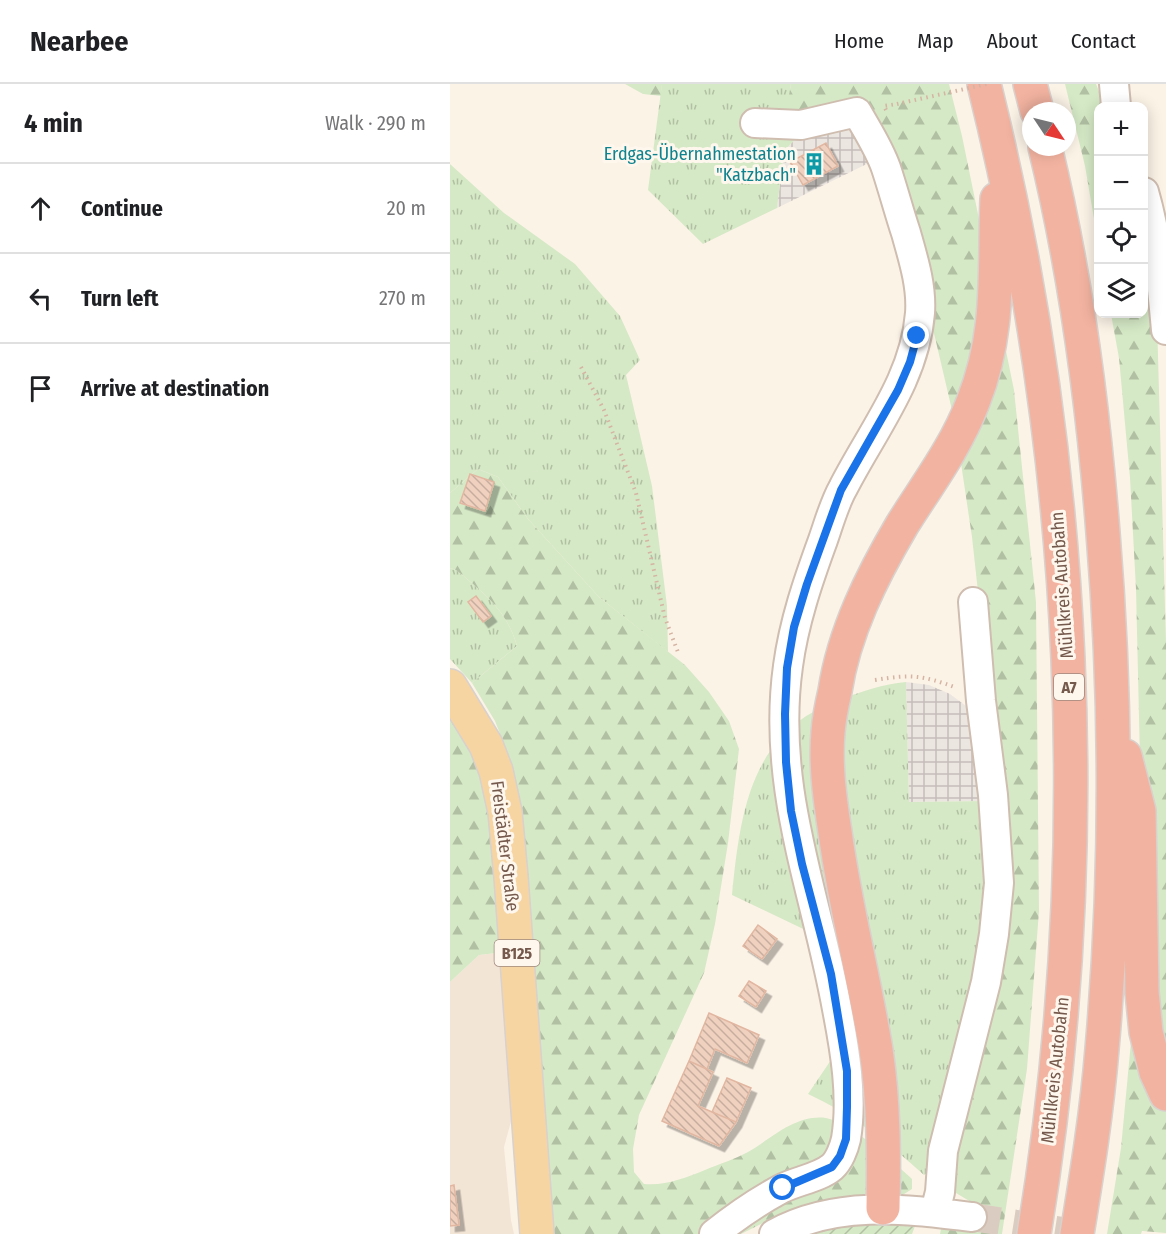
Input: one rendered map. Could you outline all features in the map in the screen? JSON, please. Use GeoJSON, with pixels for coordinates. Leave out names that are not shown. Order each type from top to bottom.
{"type":"FeatureCollection","features":[{"type":"Feature","properties":{"kind":"highway","name":"Mühlkreis Autobahn"},"geometry":{"type":"LineString","coordinates":[[986,84],[1034,322],[1054,470],[1071,735],[1071,837],[1067,937],[1058,1058],[1034,1234]]}},
{"type":"Feature","properties":{"kind":"highway"},"geometry":{"type":"LineString","coordinates":[[1030,84],[1035,102]]}},
{"type":"Feature","properties":{"kind":"highway"},"geometry":{"type":"LineString","coordinates":[[884,1208],[884,1155],[876,1050],[840,870],[828,769],[828,733],[845,642],[881,562],[959,434],[984,374],[995,301],[999,143]]}},
{"type":"Feature","properties":{"kind":"highway"},"geometry":{"type":"LineString","coordinates":[[1047,156],[1079,316],[1097,450],[1108,595],[1113,713],[1110,945],[1102,1051],[1077,1234]]}},
{"type":"Feature","properties":{"kind":"highway"},"geometry":{"type":"LineString","coordinates":[[1113,713],[1139,811],[1142,992],[1151,1053],[1156,1072],[1166,1094]]}},
{"type":"Feature","properties":{"kind":"main road","name":"Freistädter Straße"},"geometry":{"type":"LineString","coordinates":[[450,686],[486,745],[496,771],[505,812],[512,877],[537,1234]]}},
{"type":"Feature","properties":{"kind":"street"},"geometry":{"type":"LineString","coordinates":[[1114,84],[1116,102]]}},
{"type":"Feature","properties":{"kind":"street"},"geometry":{"type":"LineString","coordinates":[[714,1234],[734,1217],[783,1188],[832,1167],[840,1156],[846,1139],[847,1071],[842,1035],[831,974],[802,864],[791,811],[786,762],[787,668],[794,627],[807,584],[841,490],[898,390],[910,362],[921,310],[913,256],[885,165],[857,112],[801,125],[755,123]]}},
{"type":"Feature","properties":{"kind":"street"},"geometry":{"type":"LineString","coordinates":[[1148,208],[1162,284],[1166,330]]}},
{"type":"Feature","properties":{"kind":"street"},"geometry":{"type":"LineString","coordinates":[[935,1212],[940,1192],[943,1151],[986,982],[999,883],[993,795],[981,701],[973,602]]}},
{"type":"Feature","properties":{"kind":"street"},"geometry":{"type":"LineString","coordinates":[[774,1234],[799,1223],[834,1213],[884,1208],[972,1217]]}},
{"type":"Feature","properties":{"kind":"path"},"geometry":{"type":"LineString","coordinates":[[897,104],[986,84]]}},
{"type":"Feature","properties":{"kind":"path"},"geometry":{"type":"LineString","coordinates":[[581,367],[604,410],[636,493],[665,618],[679,654]]}},
{"type":"Feature","properties":{"kind":"path"},"geometry":{"type":"LineString","coordinates":[[875,680],[904,675],[930,678],[958,688],[981,701]]}},
{"type":"Feature","properties":{"kind":"shaded area"},"geometry":{"type":"Polygon","coordinates":[[[854,119],[875,160],[777,208],[784,151],[802,132],[854,119]]]}},
{"type":"Feature","properties":{"kind":"shaded area"},"geometry":{"type":"Polygon","coordinates":[[[906,682],[929,685],[950,694],[978,719],[987,801],[909,802],[906,682]]]}},
{"type":"Feature","properties":{"kind":"shaded area"},"geometry":{"type":"Polygon","coordinates":[[[505,952],[515,1091],[512,1118],[504,1147],[514,1234],[450,1234],[450,982],[479,955],[505,952]]]}},
{"type":"Feature","properties":{"kind":"green space"},"geometry":{"type":"Polygon","coordinates":[[[625,84],[662,84],[661,96],[643,94],[625,84]]]}},
{"type":"Feature","properties":{"kind":"green space"},"geometry":{"type":"Polygon","coordinates":[[[662,84],[791,84],[788,106],[800,118],[802,132],[784,151],[777,208],[703,244],[648,190],[662,84]]]}},
{"type":"Feature","properties":{"kind":"green space"},"geometry":{"type":"Polygon","coordinates":[[[791,84],[949,84],[962,136],[1014,390],[1036,602],[1039,911],[1027,1069],[1002,1234],[940,1234],[942,1224],[976,1205],[956,1193],[944,1176],[995,981],[992,720],[972,537],[955,423],[915,252],[860,102],[800,118],[787,106],[791,84]]]}},
{"type":"Feature","properties":{"kind":"green space"},"geometry":{"type":"Polygon","coordinates":[[[1065,84],[1096,84],[1103,102],[1094,102],[1094,219],[1076,129],[1076,102],[1069,102],[1065,84]]]}},
{"type":"Feature","properties":{"kind":"green space"},"geometry":{"type":"Polygon","coordinates":[[[450,164],[504,213],[575,264],[620,316],[640,360],[626,375],[652,486],[667,606],[668,652],[599,597],[528,519],[498,477],[478,469],[450,493],[450,164]]]}},
{"type":"Feature","properties":{"kind":"green space"},"geometry":{"type":"Polygon","coordinates":[[[1148,238],[1156,284],[1166,642],[1166,1233],[1142,1231],[1141,1234],[1107,1234],[1121,1148],[1137,978],[1141,802],[1136,589],[1130,478],[1119,358],[1112,318],[1148,318],[1148,238]]]}},
{"type":"Feature","properties":{"kind":"green space"},"geometry":{"type":"Polygon","coordinates":[[[478,469],[498,477],[528,519],[599,597],[685,665],[709,692],[729,721],[739,749],[728,843],[715,924],[704,973],[639,1115],[633,1149],[634,1172],[644,1184],[675,1181],[743,1155],[794,1123],[826,1118],[836,1121],[859,1135],[912,1179],[912,1189],[901,1196],[814,1204],[763,1223],[741,1234],[554,1234],[522,814],[510,759],[495,721],[472,683],[517,646],[501,612],[476,587],[456,570],[450,568],[450,493],[478,469]]]}},
{"type":"Feature","properties":{"kind":"green space"},"geometry":{"type":"Polygon","coordinates":[[[450,568],[456,570],[476,587],[501,612],[517,646],[472,683],[450,659],[450,568]]]}},
{"type":"Feature","properties":{"kind":"green space"},"geometry":{"type":"Polygon","coordinates":[[[906,682],[909,802],[987,801],[990,907],[931,1170],[924,1175],[869,1130],[808,1094],[831,1060],[820,937],[732,895],[743,816],[761,767],[774,745],[792,726],[821,708],[873,688],[906,682]]]}},
{"type":"Feature","properties":{"kind":"green space"},"geometry":{"type":"Polygon","coordinates":[[[450,704],[459,716],[488,794],[505,952],[479,955],[450,982],[450,704]]]}},
{"type":"Feature","properties":{"kind":"green space"},"geometry":{"type":"Polygon","coordinates":[[[917,1221],[912,1234],[799,1234],[839,1224],[917,1221]]]}},
{"type":"Feature","properties":{"kind":"building","name":"Erdgas-Übernahmestation \"Katzbach\""},"geometry":{"type":"Polygon","coordinates":[[[826,143],[838,166],[803,185],[790,162],[826,143]]]}},
{"type":"Feature","properties":{"kind":"building"},"geometry":{"type":"Polygon","coordinates":[[[470,474],[494,482],[485,511],[460,503],[470,474]]]}},
{"type":"Feature","properties":{"kind":"building"},"geometry":{"type":"Polygon","coordinates":[[[476,596],[491,616],[483,622],[468,602],[476,596]]]}},
{"type":"Feature","properties":{"kind":"building"},"geometry":{"type":"Polygon","coordinates":[[[758,925],[777,939],[762,959],[743,946],[758,925]]]}},
{"type":"Feature","properties":{"kind":"building"},"geometry":{"type":"Polygon","coordinates":[[[749,981],[766,991],[756,1007],[739,996],[749,981]]]}},
{"type":"Feature","properties":{"kind":"building"},"geometry":{"type":"Polygon","coordinates":[[[709,1013],[759,1035],[747,1063],[715,1049],[707,1069],[689,1061],[709,1013]]]}},
{"type":"Feature","properties":{"kind":"building"},"geometry":{"type":"Polygon","coordinates":[[[689,1061],[713,1072],[698,1106],[736,1122],[719,1146],[662,1121],[689,1061]]]}},
{"type":"Feature","properties":{"kind":"building"},"geometry":{"type":"Polygon","coordinates":[[[727,1078],[751,1088],[736,1122],[712,1112],[727,1078]]]}},
{"type":"Feature","properties":{"kind":"building"},"geometry":{"type":"Polygon","coordinates":[[[454,1185],[459,1225],[450,1226],[450,1186],[454,1185]]]}},
{"type":"Feature","properties":{"kind":"tunnel"},"geometry":{"type":"LineString","coordinates":[[972,1217],[1082,1234]]}},
{"type":"Feature","properties":{"kind":"place","name":"Erdgas-Übernahmestation \"Katzbach\""},"geometry":{"type":"Point","coordinates":[814,164]}},
{"type":"Feature","properties":{"kind":"route"},"geometry":{"type":"LineString","coordinates":[[783,1188],[832,1167],[840,1156],[846,1139],[847,1107],[847,1071],[831,974],[802,864],[791,811],[786,762],[787,668],[794,627],[807,584],[841,490],[898,390],[910,362],[917,336]]}}]}
